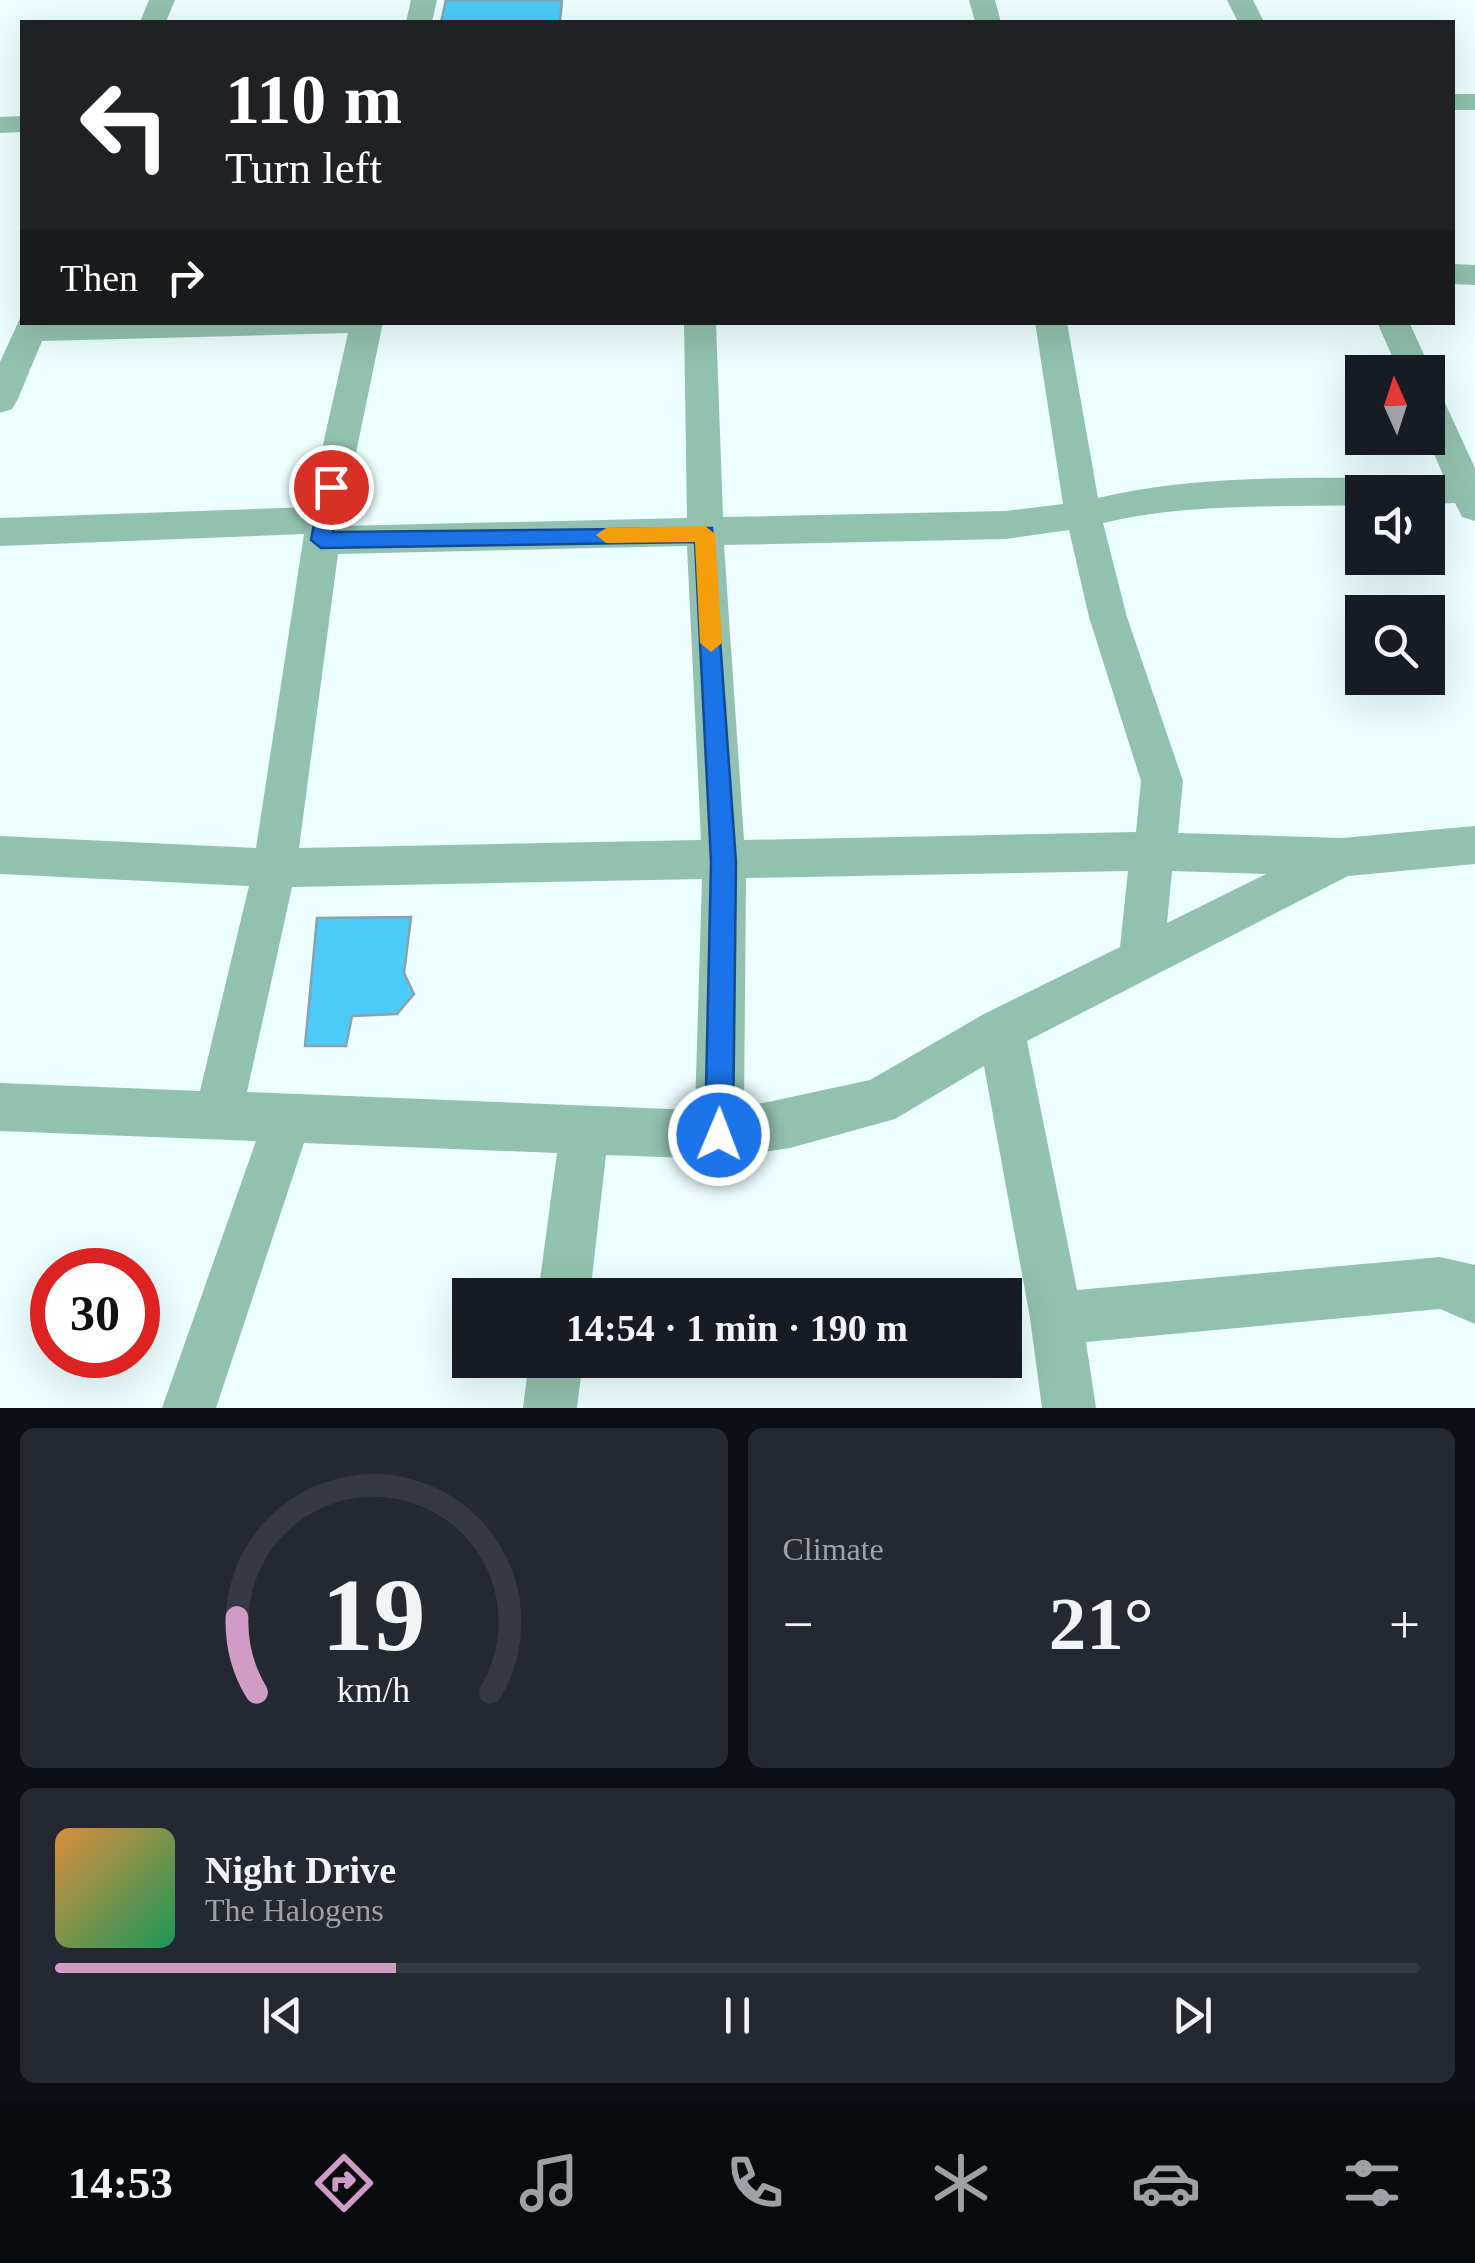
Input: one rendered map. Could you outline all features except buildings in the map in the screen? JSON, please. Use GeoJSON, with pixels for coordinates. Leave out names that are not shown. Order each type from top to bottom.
{"type":"FeatureCollection","features":[{"type":"Feature","properties":{"kind":"street"},"geometry":{"type":"LineString","coordinates":[[0,401],[21,325]]}},
{"type":"Feature","properties":{"kind":"street"},"geometry":{"type":"LineString","coordinates":[[218,1116],[275,868],[323,530],[364,325]]}},
{"type":"Feature","properties":{"kind":"street"},"geometry":{"type":"LineString","coordinates":[[700,325],[705,534],[724,862],[719,1135]]}},
{"type":"Feature","properties":{"kind":"street"},"geometry":{"type":"LineString","coordinates":[[1051,325],[1082,516],[1108,616],[1162,781],[1161,819],[1152,851],[1141,960]]}},
{"type":"Feature","properties":{"kind":"street"},"geometry":{"type":"LineString","coordinates":[[1394,325],[1408,355]]}},
{"type":"Feature","properties":{"kind":"street"},"geometry":{"type":"LineString","coordinates":[[0,532],[705,534],[1006,525],[1198,496],[1471,499],[1445,439]]}},
{"type":"Feature","properties":{"kind":"street"},"geometry":{"type":"LineString","coordinates":[[0,856],[275,868],[1152,851],[1343,857],[1475,845]]}},
{"type":"Feature","properties":{"kind":"street"},"geometry":{"type":"LineString","coordinates":[[0,1107],[719,1135],[790,1124],[878,1102],[1001,1030],[1343,857]]}},
{"type":"Feature","properties":{"kind":"street"},"geometry":{"type":"LineString","coordinates":[[1001,1030],[1056,1318],[1069,1408]]}},
{"type":"Feature","properties":{"kind":"street"},"geometry":{"type":"LineString","coordinates":[[189,1408],[288,1118]]}},
{"type":"Feature","properties":{"kind":"street"},"geometry":{"type":"LineString","coordinates":[[566,1278],[585,1130]]}},
{"type":"Feature","properties":{"kind":"street"},"geometry":{"type":"LineString","coordinates":[[1056,1318],[1440,1282],[1470,1290],[1475,1298]]}},
{"type":"Feature","properties":{"kind":"street"},"geometry":{"type":"LineString","coordinates":[[550,1408],[554,1378]]}},
{"type":"Feature","properties":{"kind":"slow traffic"},"geometry":{"type":"LineString","coordinates":[[606,535],[705,534],[711,643]]}},
{"type":"Feature","properties":{"kind":"route"},"geometry":{"type":"LineString","coordinates":[[331,487],[321,540],[705,534],[724,862],[719,1135]]}}]}
